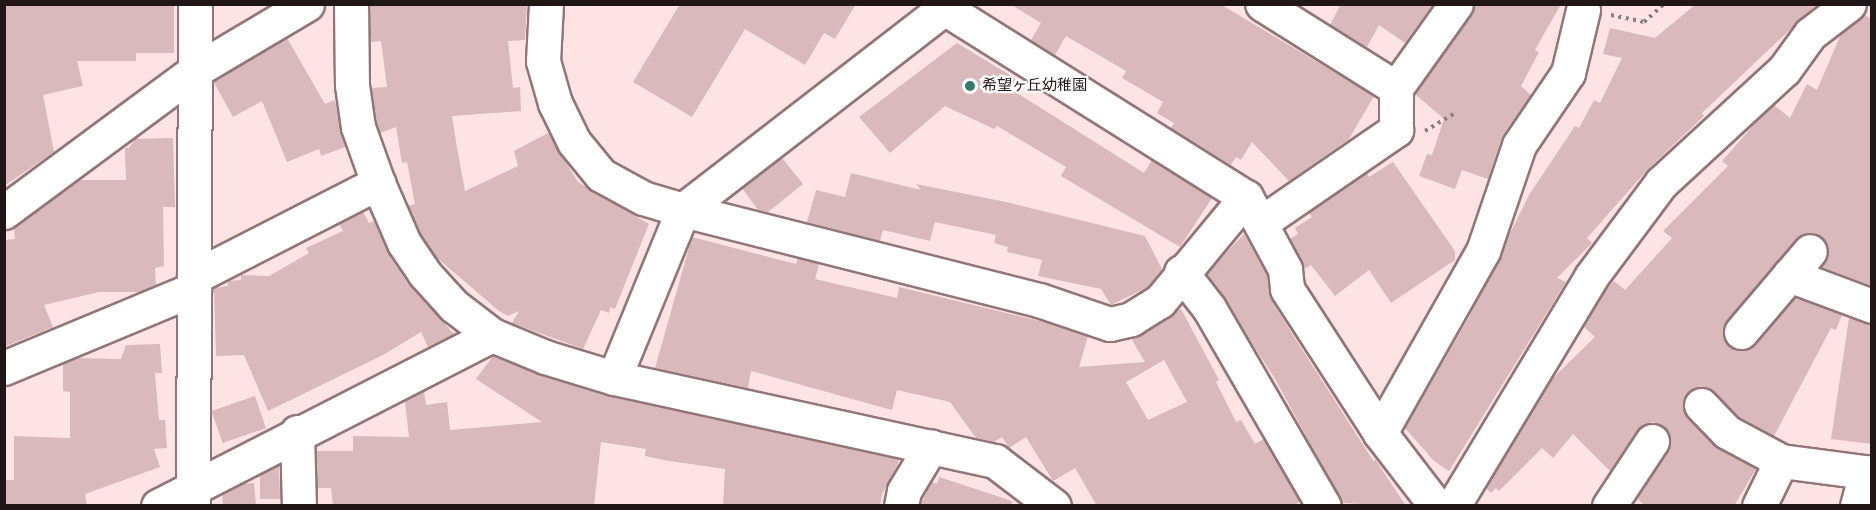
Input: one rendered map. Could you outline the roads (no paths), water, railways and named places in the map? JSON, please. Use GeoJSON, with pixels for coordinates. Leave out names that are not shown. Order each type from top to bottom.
{"type":"FeatureCollection","features":[{"type":"Feature","properties":{"kind":"street"},"geometry":{"type":"LineString","coordinates":[[193,497],[195,4]]}},
{"type":"Feature","properties":{"kind":"street"},"geometry":{"type":"LineString","coordinates":[[4,212],[196,70],[307,4]]}},
{"type":"Feature","properties":{"kind":"street"},"geometry":{"type":"LineString","coordinates":[[351,4],[352,85],[358,127],[378,183],[404,243],[424,273],[454,306],[492,336],[545,357],[614,378],[995,461],[1054,506]]}},
{"type":"Feature","properties":{"kind":"street"},"geometry":{"type":"LineString","coordinates":[[546,4],[543,61],[555,104],[574,142],[601,175],[643,198],[683,210],[1039,300],[1110,324],[1131,319],[1160,301],[1181,272],[1254,210],[1401,136],[1396,88],[1456,4]]}},
{"type":"Feature","properties":{"kind":"street"},"geometry":{"type":"LineString","coordinates":[[1262,4],[1396,88]]}},
{"type":"Feature","properties":{"kind":"street"},"geometry":{"type":"LineString","coordinates":[[1453,506],[1591,277],[1661,183],[1784,70],[1810,34],[1849,4]]}},
{"type":"Feature","properties":{"kind":"street"},"geometry":{"type":"LineString","coordinates":[[614,378],[683,210],[945,6],[1254,210],[1285,269],[1287,289],[1380,433],[1436,506]]}},
{"type":"Feature","properties":{"kind":"street"},"geometry":{"type":"LineString","coordinates":[[1380,433],[1483,251],[1519,145],[1568,73],[1583,10]]}},
{"type":"Feature","properties":{"kind":"street"},"geometry":{"type":"LineString","coordinates":[[4,368],[194,283],[378,183]]}},
{"type":"Feature","properties":{"kind":"street"},"geometry":{"type":"LineString","coordinates":[[1741,332],[1810,251]]}},
{"type":"Feature","properties":{"kind":"street"},"geometry":{"type":"LineString","coordinates":[[1181,272],[1209,308],[1324,506]]}},
{"type":"Feature","properties":{"kind":"street"},"geometry":{"type":"LineString","coordinates":[[1788,275],[1872,306]]}},
{"type":"Feature","properties":{"kind":"street"},"geometry":{"type":"LineString","coordinates":[[158,506],[193,497],[297,432],[492,336]]}},
{"type":"Feature","properties":{"kind":"street"},"geometry":{"type":"LineString","coordinates":[[1701,405],[1727,432],[1781,461],[1869,472],[1857,506]]}},
{"type":"Feature","properties":{"kind":"street"},"geometry":{"type":"LineString","coordinates":[[297,432],[299,506]]}},
{"type":"Feature","properties":{"kind":"street"},"geometry":{"type":"LineString","coordinates":[[1609,506],[1652,441]]}},
{"type":"Feature","properties":{"kind":"street"},"geometry":{"type":"LineString","coordinates":[[901,506],[904,491],[931,446]]}},
{"type":"Feature","properties":{"kind":"street"},"geometry":{"type":"LineString","coordinates":[[1760,506],[1781,461]]}},
{"type":"Feature","properties":{"kind":"place","name":"希望ヶ丘幼稚園"},"geometry":{"type":"Point","coordinates":[970,86]}}]}
